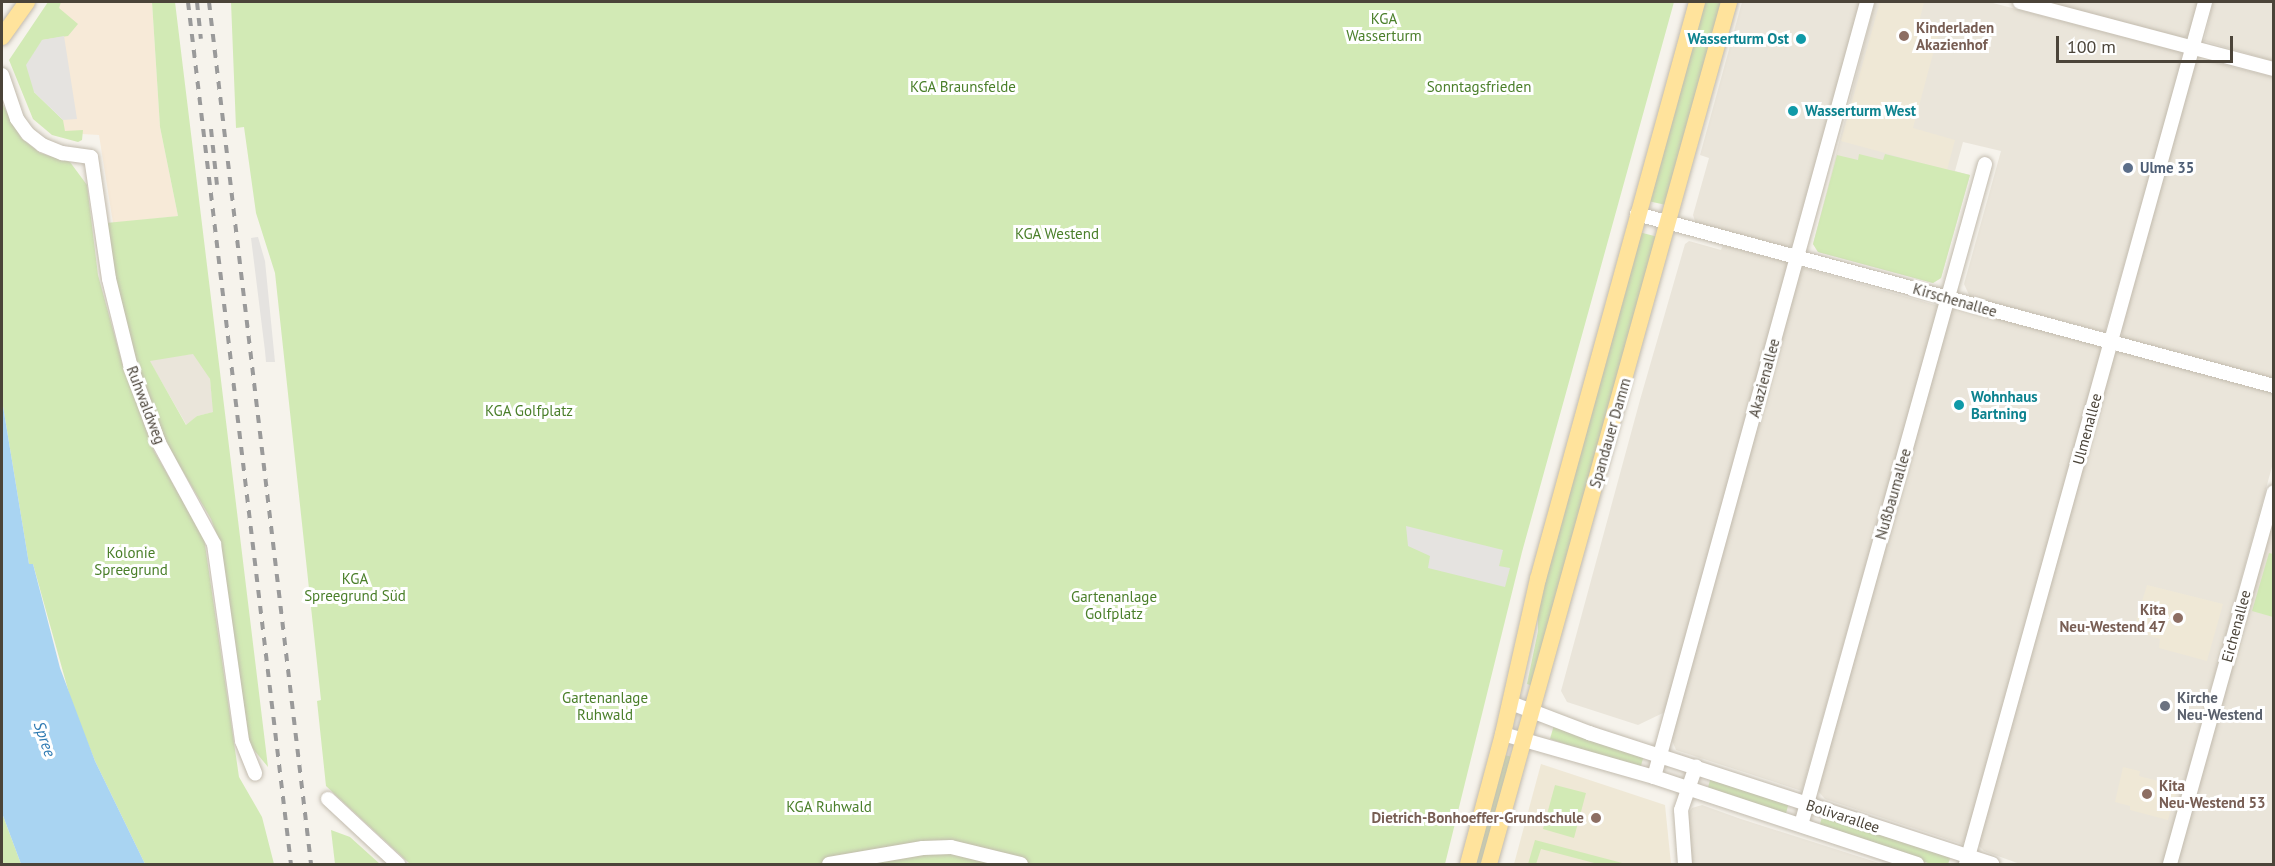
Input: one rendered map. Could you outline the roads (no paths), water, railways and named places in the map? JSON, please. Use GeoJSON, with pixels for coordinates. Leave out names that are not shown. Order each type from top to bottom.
{"type":"FeatureCollection","features":[{"type":"Feature","properties":{"kind":"main road"},"geometry":{"type":"LineString","coordinates":[[2,37],[27,2]]}},
{"type":"Feature","properties":{"kind":"main road","name":"Spandauer Damm"},"geometry":{"type":"LineString","coordinates":[[1468,864],[1503,734],[1538,579],[1696,2]]}},
{"type":"Feature","properties":{"kind":"main road","name":"Spandauer Damm"},"geometry":{"type":"LineString","coordinates":[[1489,864],[1729,2]]}},
{"type":"Feature","properties":{"kind":"street","name":"Akazienallee"},"geometry":{"type":"LineString","coordinates":[[1661,754],[1867,2]]}},
{"type":"Feature","properties":{"kind":"street"},"geometry":{"type":"LineString","coordinates":[[2026,2],[2274,69]]}},
{"type":"Feature","properties":{"kind":"street","name":"Ulmenallee"},"geometry":{"type":"LineString","coordinates":[[1967,860],[2205,2]]}},
{"type":"Feature","properties":{"kind":"street","name":"Ruhwaldweg"},"geometry":{"type":"LineString","coordinates":[[2,75],[17,118],[28,134],[42,145],[62,153],[91,157],[112,300],[130,364],[159,443],[214,543],[243,741],[255,773]]}},
{"type":"Feature","properties":{"kind":"street","name":"Nußbaumallee"},"geometry":{"type":"LineString","coordinates":[[1801,825],[1985,164]]}},
{"type":"Feature","properties":{"kind":"street","name":"Kirschenallee"},"geometry":{"type":"LineString","coordinates":[[1637,214],[2274,386]]}},
{"type":"Feature","properties":{"kind":"street","name":"Eichenallee"},"geometry":{"type":"LineString","coordinates":[[2170,864],[2274,492]]}},
{"type":"Feature","properties":{"kind":"street","name":"Bolivarallee"},"geometry":{"type":"LineString","coordinates":[[1510,703],[1589,733],[1661,754],[1967,860],[1992,864]]}},
{"type":"Feature","properties":{"kind":"street","name":"Bolivarallee"},"geometry":{"type":"LineString","coordinates":[[1503,734],[1654,777],[1917,864]]}},
{"type":"Feature","properties":{"kind":"street"},"geometry":{"type":"LineString","coordinates":[[1654,777],[1661,754]]}},
{"type":"Feature","properties":{"kind":"street"},"geometry":{"type":"LineString","coordinates":[[1685,864],[1681,810],[1696,766]]}},
{"type":"Feature","properties":{"kind":"street"},"geometry":{"type":"LineString","coordinates":[[328,799],[398,864]]}},
{"type":"Feature","properties":{"kind":"street"},"geometry":{"type":"LineString","coordinates":[[829,864],[923,848],[951,847],[1021,864]]}},
{"type":"Feature","properties":{"kind":"water","name":"Spree"},"geometry":{"type":"Polygon","coordinates":[[[2,400],[29,564],[33,564],[60,668],[95,761],[145,864],[21,864],[2,813],[2,400]]]}},
{"type":"Feature","properties":{"kind":"railway"},"geometry":{"type":"LineString","coordinates":[[188,2],[291,864]]}},
{"type":"Feature","properties":{"kind":"railway"},"geometry":{"type":"LineString","coordinates":[[197,2],[201,39]]}},
{"type":"Feature","properties":{"kind":"railway"},"geometry":{"type":"LineString","coordinates":[[209,2],[311,864]]}},
{"type":"Feature","properties":{"kind":"railway"},"geometry":{"type":"LineString","coordinates":[[211,129],[217,185]]}},
{"type":"Feature","properties":{"kind":"place","name":"Kinderladen Akazienhof"},"geometry":{"type":"Point","coordinates":[1904,36]}},
{"type":"Feature","properties":{"kind":"place","name":"Wasserturm Ost"},"geometry":{"type":"Point","coordinates":[1801,39]}},
{"type":"Feature","properties":{"kind":"place","name":"Wasserturm West"},"geometry":{"type":"Point","coordinates":[1793,111]}},
{"type":"Feature","properties":{"kind":"place","name":"Ulme 35"},"geometry":{"type":"Point","coordinates":[2128,168]}},
{"type":"Feature","properties":{"kind":"place","name":"Wohnhaus Bartning"},"geometry":{"type":"Point","coordinates":[1959,405]}},
{"type":"Feature","properties":{"kind":"place","name":"Kita Neu-Westend 47"},"geometry":{"type":"Point","coordinates":[2178,618]}},
{"type":"Feature","properties":{"kind":"place","name":"Kirche Neu-Westend"},"geometry":{"type":"Point","coordinates":[2165,706]}},
{"type":"Feature","properties":{"kind":"place","name":"Kita Neu-Westend 53"},"geometry":{"type":"Point","coordinates":[2147,794]}},
{"type":"Feature","properties":{"kind":"place","name":"Dietrich-Bonhoeffer-Grundschule"},"geometry":{"type":"Point","coordinates":[1596,818]}},
{"type":"Feature","properties":{"kind":"park label","name":"KGA Wasserturm"},"geometry":{"type":"Point","coordinates":[1384,26]}},
{"type":"Feature","properties":{"kind":"park label","name":"KGA Braunsfelde"},"geometry":{"type":"Point","coordinates":[963,87]}},
{"type":"Feature","properties":{"kind":"park label","name":"Sonntagsfrieden"},"geometry":{"type":"Point","coordinates":[1479,87]}},
{"type":"Feature","properties":{"kind":"park label","name":"KGA Westend"},"geometry":{"type":"Point","coordinates":[1057,234]}},
{"type":"Feature","properties":{"kind":"park label","name":"KGA Golfplatz"},"geometry":{"type":"Point","coordinates":[529,411]}},
{"type":"Feature","properties":{"kind":"park label","name":"Kolonie Spreegrund"},"geometry":{"type":"Point","coordinates":[131,560]}},
{"type":"Feature","properties":{"kind":"park label","name":"KGA Spreegrund Süd"},"geometry":{"type":"Point","coordinates":[355,586]}},
{"type":"Feature","properties":{"kind":"park label","name":"Gartenanlage Golfplatz"},"geometry":{"type":"Point","coordinates":[1114,604]}},
{"type":"Feature","properties":{"kind":"park label","name":"Gartenanlage Ruhwald"},"geometry":{"type":"Point","coordinates":[605,706]}},
{"type":"Feature","properties":{"kind":"park label","name":"KGA Ruhwald"},"geometry":{"type":"Point","coordinates":[829,807]}}]}
